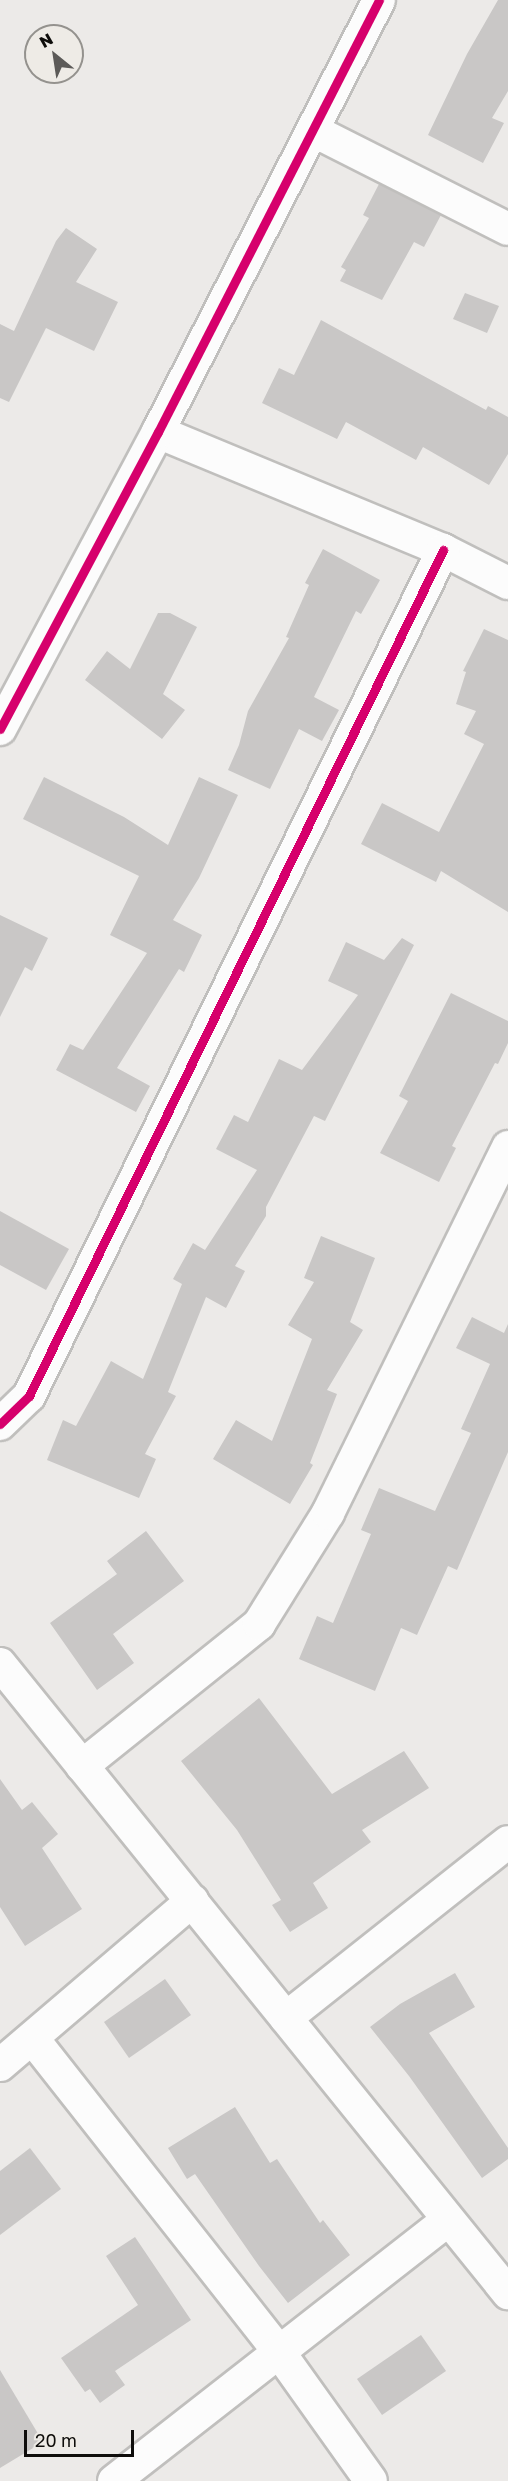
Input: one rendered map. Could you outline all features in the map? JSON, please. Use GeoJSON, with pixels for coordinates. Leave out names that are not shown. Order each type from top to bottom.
{"type":"FeatureCollection","features":[{"type":"Feature","properties":{"kind":"street"},"geometry":{"type":"LineString","coordinates":[[0,729],[158,432],[379,0]]}},
{"type":"Feature","properties":{"kind":"street"},"geometry":{"type":"LineString","coordinates":[[314,131],[508,230]]}},
{"type":"Feature","properties":{"kind":"street"},"geometry":{"type":"LineString","coordinates":[[158,432],[442,550],[508,583]]}},
{"type":"Feature","properties":{"kind":"street"},"geometry":{"type":"LineString","coordinates":[[0,1424],[29,1396],[442,550]]}},
{"type":"Feature","properties":{"kind":"street"},"geometry":{"type":"LineString","coordinates":[[82,1766],[259,1624],[328,1513],[508,1147]]}},
{"type":"Feature","properties":{"kind":"street"},"geometry":{"type":"LineString","coordinates":[[0,1664],[448,2220],[503,2277]]}},
{"type":"Feature","properties":{"kind":"street"},"geometry":{"type":"LineString","coordinates":[[286,2018],[508,1842]]}},
{"type":"Feature","properties":{"kind":"street"},"geometry":{"type":"LineString","coordinates":[[0,2065],[192,1901]]}},
{"type":"Feature","properties":{"kind":"street"},"geometry":{"type":"LineString","coordinates":[[33,2039],[279,2352],[371,2481]]}},
{"type":"Feature","properties":{"kind":"street"},"geometry":{"type":"LineString","coordinates":[[114,2481],[448,2220]]}},
{"type":"Feature","properties":{"kind":"building"},"geometry":{"type":"Polygon","coordinates":[[[498,0],[508,0],[508,91],[492,118],[504,123],[483,163],[428,135],[467,54],[498,0]]]}},
{"type":"Feature","properties":{"kind":"building"},"geometry":{"type":"Polygon","coordinates":[[[379,184],[441,215],[424,247],[414,242],[382,300],[340,281],[346,270],[341,267],[369,218],[363,215],[379,184]]]}},
{"type":"Feature","properties":{"kind":"building"},"geometry":{"type":"Polygon","coordinates":[[[66,228],[97,249],[76,282],[118,302],[94,351],[46,328],[9,402],[0,398],[0,324],[14,331],[56,241],[66,228]]]}},
{"type":"Feature","properties":{"kind":"building"},"geometry":{"type":"Polygon","coordinates":[[[465,293],[499,306],[487,333],[453,319],[465,293]]]}},
{"type":"Feature","properties":{"kind":"building"},"geometry":{"type":"Polygon","coordinates":[[[321,320],[486,410],[488,406],[508,417],[508,454],[489,485],[423,447],[416,460],[346,422],[337,439],[262,403],[279,368],[294,375],[321,320]]]}},
{"type":"Feature","properties":{"kind":"building"},"geometry":{"type":"Polygon","coordinates":[[[323,549],[380,580],[361,614],[356,611],[314,697],[339,710],[322,741],[299,729],[270,789],[228,770],[239,745],[248,711],[289,638],[286,637],[309,585],[305,583],[323,549]]]}},
{"type":"Feature","properties":{"kind":"building"},"geometry":{"type":"Polygon","coordinates":[[[158,613],[170,613],[197,627],[163,694],[185,710],[162,739],[85,680],[107,651],[130,669],[158,613]]]}},
{"type":"Feature","properties":{"kind":"building"},"geometry":{"type":"Polygon","coordinates":[[[484,629],[508,640],[508,912],[441,871],[436,882],[361,844],[382,803],[439,832],[484,744],[464,734],[476,711],[456,704],[466,672],[463,671],[484,629]]]}},
{"type":"Feature","properties":{"kind":"building"},"geometry":{"type":"Polygon","coordinates":[[[44,777],[124,817],[168,845],[199,777],[238,795],[199,878],[173,920],[202,935],[184,972],[179,969],[117,1068],[150,1086],[136,1112],[56,1070],[70,1044],[83,1050],[147,953],[110,935],[139,876],[23,819],[44,777]]]}},
{"type":"Feature","properties":{"kind":"building"},"geometry":{"type":"Polygon","coordinates":[[[0,915],[48,938],[32,971],[25,967],[0,1017],[0,915]]]}},
{"type":"Feature","properties":{"kind":"building"},"geometry":{"type":"Polygon","coordinates":[[[402,938],[414,945],[325,1121],[314,1116],[266,1207],[266,1216],[235,1266],[245,1271],[226,1308],[206,1297],[168,1392],[176,1396],[145,1454],[156,1459],[139,1498],[47,1460],[63,1420],[76,1426],[111,1361],[143,1379],[182,1284],[173,1279],[193,1243],[205,1250],[257,1170],[216,1149],[234,1115],[248,1122],[279,1059],[302,1070],[358,995],[328,981],[346,942],[384,960],[402,938]]]}},
{"type":"Feature","properties":{"kind":"building"},"geometry":{"type":"Polygon","coordinates":[[[451,993],[508,1021],[508,1043],[498,1064],[495,1063],[452,1146],[456,1148],[439,1182],[380,1153],[408,1101],[399,1096],[451,993]]]}},
{"type":"Feature","properties":{"kind":"building"},"geometry":{"type":"Polygon","coordinates":[[[0,1211],[69,1249],[46,1290],[0,1265],[0,1211]]]}},
{"type":"Feature","properties":{"kind":"building"},"geometry":{"type":"Polygon","coordinates":[[[321,1236],[375,1258],[350,1322],[363,1330],[327,1390],[337,1394],[310,1463],[313,1465],[290,1504],[213,1459],[236,1420],[272,1441],[312,1339],[288,1325],[314,1282],[304,1278],[321,1236]]]}},
{"type":"Feature","properties":{"kind":"building"},"geometry":{"type":"Polygon","coordinates":[[[472,1317],[504,1333],[508,1324],[508,1452],[457,1570],[448,1566],[417,1635],[401,1628],[375,1691],[299,1659],[317,1616],[333,1623],[371,1534],[361,1530],[379,1488],[435,1511],[471,1433],[461,1429],[490,1364],[456,1348],[472,1317]]]}},
{"type":"Feature","properties":{"kind":"building"},"geometry":{"type":"Polygon","coordinates":[[[146,1531],[184,1581],[113,1634],[134,1663],[97,1690],[50,1623],[117,1574],[107,1561],[146,1531]]]}},
{"type":"Feature","properties":{"kind":"building"},"geometry":{"type":"Polygon","coordinates":[[[259,1698],[332,1794],[404,1751],[429,1788],[362,1830],[371,1842],[313,1883],[328,1908],[290,1932],[272,1905],[281,1900],[237,1830],[181,1761],[259,1698]]]}},
{"type":"Feature","properties":{"kind":"building"},"geometry":{"type":"Polygon","coordinates":[[[0,1779],[22,1810],[32,1802],[58,1834],[42,1848],[82,1909],[25,1946],[0,1907],[0,1779]]]}},
{"type":"Feature","properties":{"kind":"building"},"geometry":{"type":"Polygon","coordinates":[[[455,1973],[475,2007],[429,2033],[508,2148],[508,2159],[482,2178],[409,2076],[370,2027],[400,2004],[455,1973]]]}},
{"type":"Feature","properties":{"kind":"building"},"geometry":{"type":"Polygon","coordinates":[[[165,1979],[191,2015],[129,2058],[104,2022],[165,1979]]]}},
{"type":"Feature","properties":{"kind":"building"},"geometry":{"type":"Polygon","coordinates":[[[235,2107],[270,2163],[277,2159],[320,2223],[323,2220],[350,2255],[288,2303],[259,2266],[195,2174],[187,2179],[168,2148],[235,2107]]]}},
{"type":"Feature","properties":{"kind":"building"},"geometry":{"type":"Polygon","coordinates":[[[30,2148],[61,2189],[0,2235],[0,2171],[30,2148]]]}},
{"type":"Feature","properties":{"kind":"building"},"geometry":{"type":"Polygon","coordinates":[[[135,2237],[191,2320],[115,2371],[125,2385],[100,2403],[90,2389],[85,2392],[61,2358],[138,2305],[106,2256],[135,2237]]]}},
{"type":"Feature","properties":{"kind":"building"},"geometry":{"type":"Polygon","coordinates":[[[421,2335],[446,2371],[382,2415],[357,2379],[421,2335]]]}},
{"type":"Feature","properties":{"kind":"building"},"geometry":{"type":"Polygon","coordinates":[[[0,2370],[43,2442],[0,2468],[0,2370]]]}},
{"type":"Feature","properties":{"kind":"cycle path"},"geometry":{"type":"LineString","coordinates":[[0,729],[158,432],[379,0]]}},
{"type":"Feature","properties":{"kind":"cycle path"},"geometry":{"type":"LineString","coordinates":[[0,1424],[29,1396],[443,550]]}}]}
